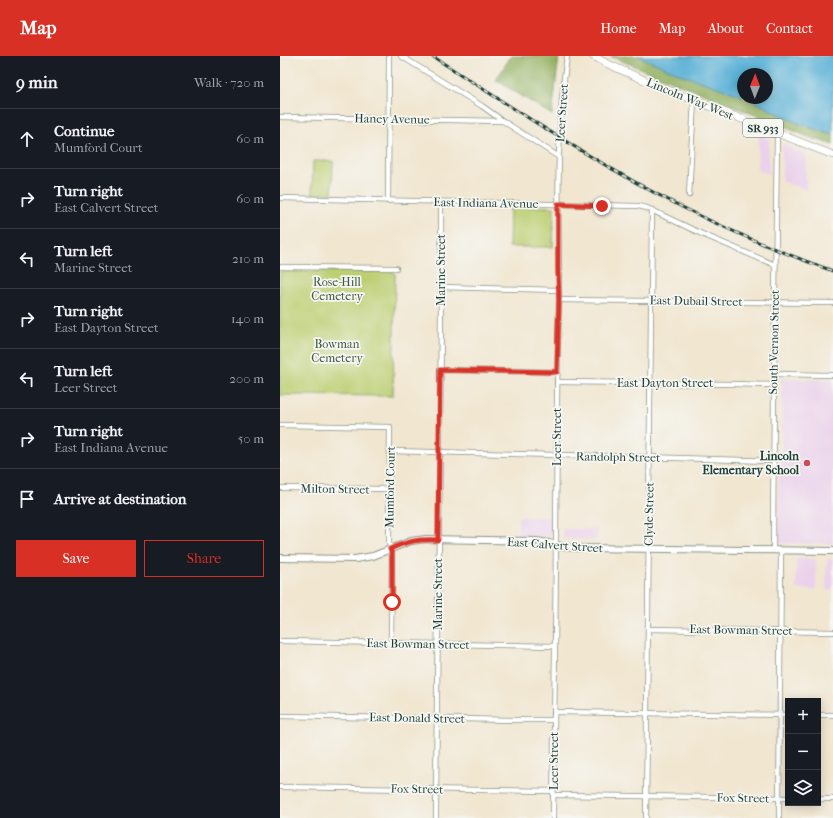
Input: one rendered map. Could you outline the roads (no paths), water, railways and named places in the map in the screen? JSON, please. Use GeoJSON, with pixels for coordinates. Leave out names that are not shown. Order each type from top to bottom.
{"type":"FeatureCollection","features":[{"type":"Feature","properties":{"kind":"main road","name":"Lincoln Way West"},"geometry":{"type":"LineString","coordinates":[[593,56],[628,73],[777,134],[833,155]]}},
{"type":"Feature","properties":{"kind":"street"},"geometry":{"type":"LineString","coordinates":[[388,201],[389,56]]}},
{"type":"Feature","properties":{"kind":"street"},"geometry":{"type":"LineString","coordinates":[[401,56],[559,156]]}},
{"type":"Feature","properties":{"kind":"street","name":"Leer Street"},"geometry":{"type":"LineString","coordinates":[[553,818],[559,300],[558,204],[560,134],[567,56]]}},
{"type":"Feature","properties":{"kind":"street"},"geometry":{"type":"LineString","coordinates":[[689,195],[694,100]]}},
{"type":"Feature","properties":{"kind":"street","name":"Haney Avenue"},"geometry":{"type":"LineString","coordinates":[[280,117],[503,121]]}},
{"type":"Feature","properties":{"kind":"street","name":"South Vernon Street"},"geometry":{"type":"LineString","coordinates":[[773,550],[777,134]]}},
{"type":"Feature","properties":{"kind":"street","name":"East Indiana Avenue"},"geometry":{"type":"LineString","coordinates":[[280,198],[638,206],[652,210],[722,243],[775,265]]}},
{"type":"Feature","properties":{"kind":"street","name":"Marine Street"},"geometry":{"type":"LineString","coordinates":[[436,818],[442,287],[441,202]]}},
{"type":"Feature","properties":{"kind":"street","name":"Clyde Street"},"geometry":{"type":"LineString","coordinates":[[646,818],[652,210]]}},
{"type":"Feature","properties":{"kind":"street"},"geometry":{"type":"LineString","coordinates":[[280,267],[396,268]]}},
{"type":"Feature","properties":{"kind":"street"},"geometry":{"type":"LineString","coordinates":[[442,287],[558,290]]}},
{"type":"Feature","properties":{"kind":"street","name":"East Dubail Street"},"geometry":{"type":"LineString","coordinates":[[559,300],[833,303]]}},
{"type":"Feature","properties":{"kind":"street"},"geometry":{"type":"LineString","coordinates":[[440,370],[557,372]]}},
{"type":"Feature","properties":{"kind":"street"},"geometry":{"type":"LineString","coordinates":[[774,374],[833,375]]}},
{"type":"Feature","properties":{"kind":"street","name":"East Dayton Street"},"geometry":{"type":"LineString","coordinates":[[557,382],[774,385]]}},
{"type":"Feature","properties":{"kind":"street","name":"Mumford Court"},"geometry":{"type":"LineString","coordinates":[[280,425],[390,427],[389,543],[392,554],[391,644]]}},
{"type":"Feature","properties":{"kind":"street","name":"Randolph Street"},"geometry":{"type":"LineString","coordinates":[[390,451],[773,461]]}},
{"type":"Feature","properties":{"kind":"street","name":"Milton Street"},"geometry":{"type":"LineString","coordinates":[[280,488],[390,490]]}},
{"type":"Feature","properties":{"kind":"street","name":"East Calvert Street"},"geometry":{"type":"LineString","coordinates":[[280,558],[355,559],[373,556],[411,541],[426,539],[536,541],[572,547],[833,551]]}},
{"type":"Feature","properties":{"kind":"street"},"geometry":{"type":"LineString","coordinates":[[779,818],[781,550]]}},
{"type":"Feature","properties":{"kind":"street","name":"East Bowman Street"},"geometry":{"type":"LineString","coordinates":[[648,629],[833,632]]}},
{"type":"Feature","properties":{"kind":"street","name":"East Bowman Street"},"geometry":{"type":"LineString","coordinates":[[280,641],[555,646]]}},
{"type":"Feature","properties":{"kind":"street"},"geometry":{"type":"LineString","coordinates":[[554,712],[785,715]]}},
{"type":"Feature","properties":{"kind":"street"},"geometry":{"type":"LineString","coordinates":[[821,715],[833,716]]}},
{"type":"Feature","properties":{"kind":"street","name":"East Donald Street"},"geometry":{"type":"LineString","coordinates":[[280,716],[554,720]]}},
{"type":"Feature","properties":{"kind":"street","name":"Fox Street"},"geometry":{"type":"LineString","coordinates":[[280,787],[436,789],[646,797],[785,798]]}},
{"type":"Feature","properties":{"kind":"street"},"geometry":{"type":"LineString","coordinates":[[821,799],[833,799]]}},
{"type":"Feature","properties":{"kind":"water"},"geometry":{"type":"Polygon","coordinates":[[[638,56],[833,56],[833,135],[797,123],[759,104],[773,104],[773,68],[737,68],[737,94],[682,75],[638,56]]]}},
{"type":"Feature","properties":{"kind":"railway"},"geometry":{"type":"LineString","coordinates":[[432,56],[569,143],[653,192],[742,235],[833,271]]}},
{"type":"Feature","properties":{"kind":"place","name":"Lincoln Elementary School"},"geometry":{"type":"Point","coordinates":[807,463]}},
{"type":"Feature","properties":{"kind":"park label","name":"Rose-Hill Cemetery"},"geometry":{"type":"Point","coordinates":[337,289]}},
{"type":"Feature","properties":{"kind":"park label","name":"Bowman Cemetery"},"geometry":{"type":"Point","coordinates":[337,351]}}]}
